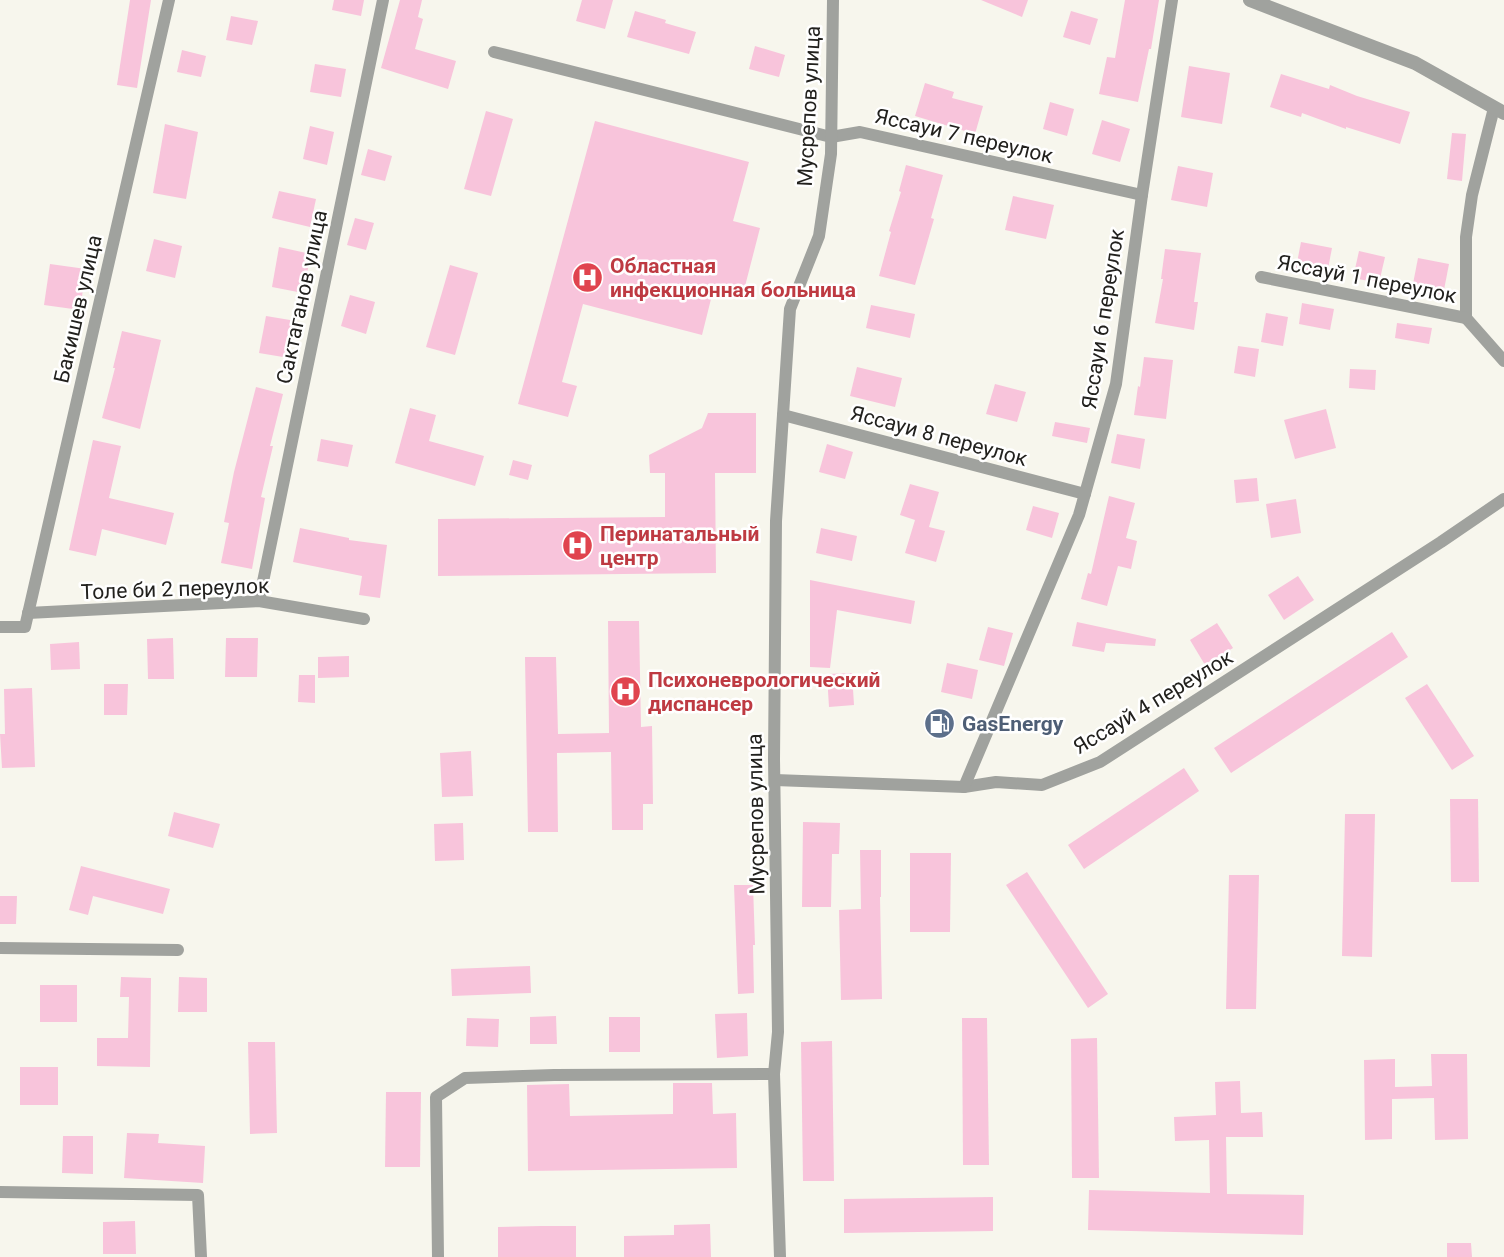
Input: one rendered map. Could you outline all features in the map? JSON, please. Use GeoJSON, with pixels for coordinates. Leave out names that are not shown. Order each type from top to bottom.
{"type":"FeatureCollection","features":[{"type":"Feature","properties":{"kind":"street","name":"Бакишев улица"},"geometry":{"type":"LineString","coordinates":[[0,627],[25,627],[29,613],[169,0]]}},
{"type":"Feature","properties":{"kind":"street","name":"Сактаганов улица"},"geometry":{"type":"LineString","coordinates":[[259,601],[383,0]]}},
{"type":"Feature","properties":{"kind":"street","name":"Мусрепов улица"},"geometry":{"type":"LineString","coordinates":[[780,1257],[774,1074],[779,1032],[774,760],[776,521],[790,309],[819,236],[831,154],[833,0]]}},
{"type":"Feature","properties":{"kind":"street","name":"Яссауи 6 переулок"},"geometry":{"type":"LineString","coordinates":[[964,787],[1079,516],[1116,384],[1172,0]]}},
{"type":"Feature","properties":{"kind":"street"},"geometry":{"type":"LineString","coordinates":[[1250,0],[1415,63],[1499,111],[1472,195],[1465,237],[1466,318],[1504,361]]}},
{"type":"Feature","properties":{"kind":"street","name":"Яссауи 7 переулок"},"geometry":{"type":"LineString","coordinates":[[494,52],[831,137],[860,132],[1142,195]]}},
{"type":"Feature","properties":{"kind":"street","name":"Яссауй 1 переулок"},"geometry":{"type":"LineString","coordinates":[[1261,277],[1466,318]]}},
{"type":"Feature","properties":{"kind":"street","name":"Яссауи 8 переулок"},"geometry":{"type":"LineString","coordinates":[[783,415],[1085,494]]}},
{"type":"Feature","properties":{"kind":"street","name":"Яссауй 4 переулок"},"geometry":{"type":"LineString","coordinates":[[775,780],[964,787],[996,782],[1042,785],[1100,762],[1504,499]]}},
{"type":"Feature","properties":{"kind":"street","name":"Толе би 2 переулок"},"geometry":{"type":"LineString","coordinates":[[29,613],[259,601],[364,619]]}},
{"type":"Feature","properties":{"kind":"street"},"geometry":{"type":"LineString","coordinates":[[0,948],[178,950]]}},
{"type":"Feature","properties":{"kind":"street"},"geometry":{"type":"LineString","coordinates":[[438,1257],[436,1097],[465,1078],[774,1074]]}},
{"type":"Feature","properties":{"kind":"street"},"geometry":{"type":"LineString","coordinates":[[0,1192],[198,1195],[201,1257]]}},
{"type":"Feature","properties":{"kind":"building"},"geometry":{"type":"Polygon","coordinates":[[[130,0],[151,0],[137,88],[117,85],[130,0]]]}},
{"type":"Feature","properties":{"kind":"building"},"geometry":{"type":"Polygon","coordinates":[[[334,0],[364,0],[361,16],[332,10],[334,0]]]}},
{"type":"Feature","properties":{"kind":"building"},"geometry":{"type":"Polygon","coordinates":[[[400,0],[422,0],[418,17],[423,19],[415,49],[456,61],[448,89],[381,68],[400,0]]]}},
{"type":"Feature","properties":{"kind":"building"},"geometry":{"type":"Polygon","coordinates":[[[582,0],[613,0],[605,29],[576,21],[582,0]]]}},
{"type":"Feature","properties":{"kind":"building"},"geometry":{"type":"Polygon","coordinates":[[[981,0],[1028,0],[1022,17],[981,0]]]}},
{"type":"Feature","properties":{"kind":"building"},"geometry":{"type":"Polygon","coordinates":[[[1125,0],[1159,0],[1138,102],[1099,94],[1107,57],[1115,58],[1125,0]]]}},
{"type":"Feature","properties":{"kind":"building"},"geometry":{"type":"Polygon","coordinates":[[[635,11],[696,32],[689,54],[627,37],[635,11]]]}},
{"type":"Feature","properties":{"kind":"building"},"geometry":{"type":"Polygon","coordinates":[[[1071,11],[1098,19],[1090,45],[1063,37],[1071,11]]]}},
{"type":"Feature","properties":{"kind":"building"},"geometry":{"type":"Polygon","coordinates":[[[231,16],[258,21],[252,45],[226,40],[231,16]]]}},
{"type":"Feature","properties":{"kind":"building"},"geometry":{"type":"Polygon","coordinates":[[[755,46],[785,55],[779,77],[749,69],[755,46]]]}},
{"type":"Feature","properties":{"kind":"building"},"geometry":{"type":"Polygon","coordinates":[[[182,50],[206,56],[201,77],[177,72],[182,50]]]}},
{"type":"Feature","properties":{"kind":"building"},"geometry":{"type":"Polygon","coordinates":[[[315,64],[346,69],[341,97],[310,92],[315,64]]]}},
{"type":"Feature","properties":{"kind":"building"},"geometry":{"type":"Polygon","coordinates":[[[1189,66],[1230,73],[1222,124],[1181,117],[1189,66]]]}},
{"type":"Feature","properties":{"kind":"building"},"geometry":{"type":"Polygon","coordinates":[[[1281,74],[1329,89],[1330,85],[1410,112],[1400,144],[1302,113],[1301,117],[1270,107],[1281,74]]]}},
{"type":"Feature","properties":{"kind":"building"},"geometry":{"type":"Polygon","coordinates":[[[925,83],[954,92],[952,98],[983,106],[975,134],[915,116],[925,83]]]}},
{"type":"Feature","properties":{"kind":"building"},"geometry":{"type":"Polygon","coordinates":[[[1050,102],[1074,109],[1067,136],[1043,129],[1050,102]]]}},
{"type":"Feature","properties":{"kind":"building"},"geometry":{"type":"Polygon","coordinates":[[[486,111],[513,119],[491,196],[464,189],[486,111]]]}},
{"type":"Feature","properties":{"kind":"building"},"geometry":{"type":"Polygon","coordinates":[[[1102,120],[1130,129],[1120,162],[1092,154],[1102,120]]]}},
{"type":"Feature","properties":{"kind":"building","name":"Областная инфекционная больница"},"geometry":{"type":"Polygon","coordinates":[[[595,121],[749,162],[733,221],[760,228],[743,294],[714,287],[702,335],[583,304],[562,382],[577,386],[568,417],[518,404],[595,121]]]}},
{"type":"Feature","properties":{"kind":"building"},"geometry":{"type":"Polygon","coordinates":[[[165,124],[198,132],[186,199],[153,193],[165,124]]]}},
{"type":"Feature","properties":{"kind":"building"},"geometry":{"type":"Polygon","coordinates":[[[310,126],[334,132],[327,165],[303,159],[310,126]]]}},
{"type":"Feature","properties":{"kind":"building"},"geometry":{"type":"Polygon","coordinates":[[[1452,133],[1466,134],[1462,181],[1447,179],[1452,133]]]}},
{"type":"Feature","properties":{"kind":"building"},"geometry":{"type":"Polygon","coordinates":[[[368,149],[392,156],[385,181],[361,175],[368,149]]]}},
{"type":"Feature","properties":{"kind":"building"},"geometry":{"type":"Polygon","coordinates":[[[906,165],[943,175],[931,218],[934,219],[915,285],[879,276],[906,165]]]}},
{"type":"Feature","properties":{"kind":"building"},"geometry":{"type":"Polygon","coordinates":[[[1178,166],[1213,173],[1207,207],[1171,200],[1178,166]]]}},
{"type":"Feature","properties":{"kind":"building"},"geometry":{"type":"Polygon","coordinates":[[[279,191],[316,199],[310,227],[272,218],[279,191]]]}},
{"type":"Feature","properties":{"kind":"building"},"geometry":{"type":"Polygon","coordinates":[[[1013,196],[1054,205],[1046,239],[1005,230],[1013,196]]]}},
{"type":"Feature","properties":{"kind":"building"},"geometry":{"type":"Polygon","coordinates":[[[355,218],[374,223],[366,250],[347,245],[355,218]]]}},
{"type":"Feature","properties":{"kind":"building"},"geometry":{"type":"Polygon","coordinates":[[[154,239],[182,246],[175,278],[146,271],[154,239]]]}},
{"type":"Feature","properties":{"kind":"building"},"geometry":{"type":"Polygon","coordinates":[[[1301,242],[1332,248],[1327,274],[1296,268],[1301,242]]]}},
{"type":"Feature","properties":{"kind":"building"},"geometry":{"type":"Polygon","coordinates":[[[279,247],[311,254],[303,293],[272,287],[279,247]]]}},
{"type":"Feature","properties":{"kind":"building"},"geometry":{"type":"Polygon","coordinates":[[[1165,249],[1201,253],[1194,302],[1198,302],[1194,330],[1155,323],[1165,249]]]}},
{"type":"Feature","properties":{"kind":"building"},"geometry":{"type":"Polygon","coordinates":[[[1359,251],[1385,257],[1379,283],[1353,278],[1359,251]]]}},
{"type":"Feature","properties":{"kind":"building"},"geometry":{"type":"Polygon","coordinates":[[[1418,258],[1449,264],[1443,295],[1412,289],[1418,258]]]}},
{"type":"Feature","properties":{"kind":"building"},"geometry":{"type":"Polygon","coordinates":[[[50,264],[86,269],[80,310],[44,305],[50,264]]]}},
{"type":"Feature","properties":{"kind":"building"},"geometry":{"type":"Polygon","coordinates":[[[450,265],[478,273],[455,355],[426,347],[450,265]]]}},
{"type":"Feature","properties":{"kind":"building"},"geometry":{"type":"Polygon","coordinates":[[[350,295],[375,302],[366,334],[341,326],[350,295]]]}},
{"type":"Feature","properties":{"kind":"building"},"geometry":{"type":"Polygon","coordinates":[[[1302,303],[1334,309],[1330,330],[1299,324],[1302,303]]]}},
{"type":"Feature","properties":{"kind":"building"},"geometry":{"type":"Polygon","coordinates":[[[871,305],[915,314],[910,338],[866,328],[871,305]]]}},
{"type":"Feature","properties":{"kind":"building"},"geometry":{"type":"Polygon","coordinates":[[[1266,313],[1288,317],[1283,346],[1261,342],[1266,313]]]}},
{"type":"Feature","properties":{"kind":"building"},"geometry":{"type":"Polygon","coordinates":[[[266,316],[296,321],[289,358],[259,353],[266,316]]]}},
{"type":"Feature","properties":{"kind":"building"},"geometry":{"type":"Polygon","coordinates":[[[1397,323],[1432,328],[1429,344],[1395,338],[1397,323]]]}},
{"type":"Feature","properties":{"kind":"building"},"geometry":{"type":"Polygon","coordinates":[[[122,331],[161,340],[140,429],[102,418],[122,331]]]}},
{"type":"Feature","properties":{"kind":"building"},"geometry":{"type":"Polygon","coordinates":[[[1238,346],[1259,349],[1255,377],[1234,373],[1238,346]]]}},
{"type":"Feature","properties":{"kind":"building"},"geometry":{"type":"Polygon","coordinates":[[[1144,357],[1173,360],[1166,419],[1134,415],[1144,357]]]}},
{"type":"Feature","properties":{"kind":"building"},"geometry":{"type":"Polygon","coordinates":[[[857,367],[902,378],[895,407],[850,396],[857,367]]]}},
{"type":"Feature","properties":{"kind":"building"},"geometry":{"type":"Polygon","coordinates":[[[1350,369],[1376,370],[1375,390],[1349,388],[1350,369]]]}},
{"type":"Feature","properties":{"kind":"building"},"geometry":{"type":"Polygon","coordinates":[[[995,384],[1026,392],[1017,422],[986,414],[995,384]]]}},
{"type":"Feature","properties":{"kind":"building"},"geometry":{"type":"Polygon","coordinates":[[[256,387],[283,394],[270,446],[273,446],[261,497],[265,498],[252,569],[221,563],[229,523],[224,522],[256,387]]]}},
{"type":"Feature","properties":{"kind":"building"},"geometry":{"type":"Polygon","coordinates":[[[410,408],[436,415],[429,441],[484,456],[475,486],[395,463],[410,408]]]}},
{"type":"Feature","properties":{"kind":"building"},"geometry":{"type":"Polygon","coordinates":[[[1326,409],[1336,448],[1295,459],[1284,420],[1326,409]]]}},
{"type":"Feature","properties":{"kind":"building","name":"Перинатальный центр"},"geometry":{"type":"Polygon","coordinates":[[[708,413],[756,413],[756,473],[715,473],[716,573],[438,576],[438,519],[665,517],[665,473],[650,473],[649,455],[702,428],[708,413]]]}},
{"type":"Feature","properties":{"kind":"building"},"geometry":{"type":"Polygon","coordinates":[[[1055,422],[1090,428],[1087,443],[1052,436],[1055,422]]]}},
{"type":"Feature","properties":{"kind":"building"},"geometry":{"type":"Polygon","coordinates":[[[1117,434],[1145,439],[1140,469],[1111,463],[1117,434]]]}},
{"type":"Feature","properties":{"kind":"building"},"geometry":{"type":"Polygon","coordinates":[[[321,439],[353,445],[348,467],[317,461],[321,439]]]}},
{"type":"Feature","properties":{"kind":"building"},"geometry":{"type":"Polygon","coordinates":[[[93,440],[121,446],[109,498],[174,513],[166,545],[102,529],[96,556],[69,550],[93,440]]]}},
{"type":"Feature","properties":{"kind":"building"},"geometry":{"type":"Polygon","coordinates":[[[827,444],[853,452],[845,479],[819,472],[827,444]]]}},
{"type":"Feature","properties":{"kind":"building"},"geometry":{"type":"Polygon","coordinates":[[[513,460],[532,465],[528,480],[509,475],[513,460]]]}},
{"type":"Feature","properties":{"kind":"building"},"geometry":{"type":"Polygon","coordinates":[[[1257,478],[1259,501],[1236,503],[1234,480],[1257,478]]]}},
{"type":"Feature","properties":{"kind":"building"},"geometry":{"type":"Polygon","coordinates":[[[910,484],[939,492],[929,527],[945,531],[936,562],[905,553],[915,520],[900,515],[910,484]]]}},
{"type":"Feature","properties":{"kind":"building"},"geometry":{"type":"Polygon","coordinates":[[[1109,496],[1135,503],[1126,538],[1137,541],[1131,569],[1118,566],[1107,606],[1081,599],[1088,573],[1091,574],[1109,496]]]}},
{"type":"Feature","properties":{"kind":"building"},"geometry":{"type":"Polygon","coordinates":[[[1296,499],[1301,533],[1271,538],[1266,504],[1296,499]]]}},
{"type":"Feature","properties":{"kind":"building"},"geometry":{"type":"Polygon","coordinates":[[[1033,506],[1059,513],[1052,538],[1026,530],[1033,506]]]}},
{"type":"Feature","properties":{"kind":"building"},"geometry":{"type":"Polygon","coordinates":[[[300,528],[349,540],[387,545],[380,598],[359,595],[362,576],[293,562],[300,528]]]}},
{"type":"Feature","properties":{"kind":"building"},"geometry":{"type":"Polygon","coordinates":[[[821,528],[857,536],[852,561],[816,553],[821,528]]]}},
{"type":"Feature","properties":{"kind":"building"},"geometry":{"type":"Polygon","coordinates":[[[1298,576],[1314,600],[1284,620],[1268,595],[1298,576]]]}},
{"type":"Feature","properties":{"kind":"building"},"geometry":{"type":"Polygon","coordinates":[[[810,580],[915,601],[911,624],[837,610],[830,668],[810,667],[810,580]]]}},
{"type":"Feature","properties":{"kind":"building","name":"Психоневрологический диспансер"},"geometry":{"type":"Polygon","coordinates":[[[608,621],[639,621],[641,727],[652,726],[653,804],[643,804],[643,830],[612,830],[611,752],[557,753],[558,832],[528,832],[525,657],[556,657],[558,734],[609,733],[608,621]]]}},
{"type":"Feature","properties":{"kind":"building"},"geometry":{"type":"Polygon","coordinates":[[[1077,622],[1156,639],[1155,646],[1106,643],[1104,652],[1072,646],[1077,622]]]}},
{"type":"Feature","properties":{"kind":"building"},"geometry":{"type":"Polygon","coordinates":[[[1217,623],[1233,648],[1205,665],[1190,640],[1217,623]]]}},
{"type":"Feature","properties":{"kind":"building"},"geometry":{"type":"Polygon","coordinates":[[[988,627],[1013,633],[1004,666],[979,660],[988,627]]]}},
{"type":"Feature","properties":{"kind":"building"},"geometry":{"type":"Polygon","coordinates":[[[1392,632],[1408,657],[1231,773],[1214,748],[1392,632]]]}},
{"type":"Feature","properties":{"kind":"building"},"geometry":{"type":"Polygon","coordinates":[[[173,638],[174,679],[148,679],[147,639],[173,638]]]}},
{"type":"Feature","properties":{"kind":"building"},"geometry":{"type":"Polygon","coordinates":[[[226,638],[258,638],[257,677],[225,677],[226,638]]]}},
{"type":"Feature","properties":{"kind":"building"},"geometry":{"type":"Polygon","coordinates":[[[79,642],[80,669],[51,670],[50,644],[79,642]]]}},
{"type":"Feature","properties":{"kind":"building"},"geometry":{"type":"Polygon","coordinates":[[[349,656],[349,677],[318,678],[318,657],[349,656]]]}},
{"type":"Feature","properties":{"kind":"building"},"geometry":{"type":"Polygon","coordinates":[[[947,663],[978,670],[972,699],[941,692],[947,663]]]}},
{"type":"Feature","properties":{"kind":"building"},"geometry":{"type":"Polygon","coordinates":[[[852,673],[854,705],[829,707],[827,674],[852,673]]]}},
{"type":"Feature","properties":{"kind":"building"},"geometry":{"type":"Polygon","coordinates":[[[299,675],[315,675],[315,703],[298,702],[299,675]]]}},
{"type":"Feature","properties":{"kind":"building"},"geometry":{"type":"Polygon","coordinates":[[[104,684],[128,684],[127,715],[104,715],[104,684]]]}},
{"type":"Feature","properties":{"kind":"building"},"geometry":{"type":"Polygon","coordinates":[[[1427,684],[1474,756],[1452,770],[1405,698],[1427,684]]]}},
{"type":"Feature","properties":{"kind":"building"},"geometry":{"type":"Polygon","coordinates":[[[32,688],[35,767],[2,768],[0,734],[5,734],[4,689],[32,688]]]}},
{"type":"Feature","properties":{"kind":"building"},"geometry":{"type":"Polygon","coordinates":[[[471,751],[473,796],[442,797],[440,753],[471,751]]]}},
{"type":"Feature","properties":{"kind":"building"},"geometry":{"type":"Polygon","coordinates":[[[1184,768],[1199,791],[1084,869],[1068,845],[1184,768]]]}},
{"type":"Feature","properties":{"kind":"building"},"geometry":{"type":"Polygon","coordinates":[[[1450,799],[1478,799],[1479,882],[1451,882],[1450,799]]]}},
{"type":"Feature","properties":{"kind":"building"},"geometry":{"type":"Polygon","coordinates":[[[174,812],[220,824],[213,848],[168,836],[174,812]]]}},
{"type":"Feature","properties":{"kind":"building"},"geometry":{"type":"Polygon","coordinates":[[[1345,814],[1375,814],[1372,957],[1342,956],[1345,814]]]}},
{"type":"Feature","properties":{"kind":"building"},"geometry":{"type":"Polygon","coordinates":[[[803,822],[840,823],[839,854],[832,854],[831,907],[802,907],[803,822]]]}},
{"type":"Feature","properties":{"kind":"building"},"geometry":{"type":"Polygon","coordinates":[[[463,823],[464,860],[435,861],[434,824],[463,823]]]}},
{"type":"Feature","properties":{"kind":"building"},"geometry":{"type":"Polygon","coordinates":[[[860,850],[881,850],[882,999],[841,1000],[839,910],[861,909],[860,850]]]}},
{"type":"Feature","properties":{"kind":"building"},"geometry":{"type":"Polygon","coordinates":[[[910,853],[951,853],[950,932],[910,932],[910,853]]]}},
{"type":"Feature","properties":{"kind":"building"},"geometry":{"type":"Polygon","coordinates":[[[81,866],[170,889],[163,914],[93,896],[88,915],[69,910],[81,866]]]}},
{"type":"Feature","properties":{"kind":"building"},"geometry":{"type":"Polygon","coordinates":[[[1027,872],[1108,994],[1088,1008],[1006,885],[1027,872]]]}},
{"type":"Feature","properties":{"kind":"building"},"geometry":{"type":"Polygon","coordinates":[[[1229,875],[1259,875],[1256,1009],[1226,1009],[1229,875]]]}},
{"type":"Feature","properties":{"kind":"building"},"geometry":{"type":"Polygon","coordinates":[[[734,885],[753,885],[754,993],[738,994],[734,885]]]}},
{"type":"Feature","properties":{"kind":"building"},"geometry":{"type":"Polygon","coordinates":[[[0,896],[17,896],[16,924],[0,924],[0,896]]]}},
{"type":"Feature","properties":{"kind":"building"},"geometry":{"type":"Polygon","coordinates":[[[530,966],[531,993],[452,996],[451,969],[530,966]]]}},
{"type":"Feature","properties":{"kind":"building"},"geometry":{"type":"Polygon","coordinates":[[[121,977],[151,978],[150,1067],[97,1066],[97,1038],[128,1038],[129,997],[120,997],[121,977]]]}},
{"type":"Feature","properties":{"kind":"building"},"geometry":{"type":"Polygon","coordinates":[[[179,977],[207,978],[207,1012],[178,1012],[179,977]]]}},
{"type":"Feature","properties":{"kind":"building"},"geometry":{"type":"Polygon","coordinates":[[[40,985],[77,985],[77,1022],[40,1022],[40,985]]]}},
{"type":"Feature","properties":{"kind":"building"},"geometry":{"type":"Polygon","coordinates":[[[747,1013],[748,1056],[717,1058],[715,1014],[747,1013]]]}},
{"type":"Feature","properties":{"kind":"building"},"geometry":{"type":"Polygon","coordinates":[[[556,1016],[557,1044],[530,1044],[530,1017],[556,1016]]]}},
{"type":"Feature","properties":{"kind":"building"},"geometry":{"type":"Polygon","coordinates":[[[609,1017],[640,1017],[640,1052],[609,1052],[609,1017]]]}},
{"type":"Feature","properties":{"kind":"building"},"geometry":{"type":"Polygon","coordinates":[[[467,1018],[499,1019],[498,1047],[466,1046],[467,1018]]]}},
{"type":"Feature","properties":{"kind":"building"},"geometry":{"type":"Polygon","coordinates":[[[962,1018],[987,1018],[989,1165],[963,1165],[962,1018]]]}},
{"type":"Feature","properties":{"kind":"building"},"geometry":{"type":"Polygon","coordinates":[[[1097,1038],[1099,1178],[1072,1178],[1071,1039],[1097,1038]]]}},
{"type":"Feature","properties":{"kind":"building"},"geometry":{"type":"Polygon","coordinates":[[[832,1041],[834,1181],[803,1181],[801,1042],[832,1041]]]}},
{"type":"Feature","properties":{"kind":"building"},"geometry":{"type":"Polygon","coordinates":[[[248,1042],[275,1042],[277,1133],[250,1134],[248,1042]]]}},
{"type":"Feature","properties":{"kind":"building"},"geometry":{"type":"Polygon","coordinates":[[[1431,1054],[1467,1054],[1468,1139],[1435,1140],[1434,1098],[1392,1099],[1392,1139],[1365,1140],[1364,1060],[1395,1059],[1395,1087],[1432,1086],[1431,1054]]]}},
{"type":"Feature","properties":{"kind":"building"},"geometry":{"type":"Polygon","coordinates":[[[20,1067],[58,1067],[58,1105],[20,1105],[20,1067]]]}},
{"type":"Feature","properties":{"kind":"building"},"geometry":{"type":"Polygon","coordinates":[[[1240,1081],[1241,1113],[1262,1112],[1263,1137],[1226,1137],[1227,1194],[1304,1195],[1303,1235],[1088,1230],[1089,1190],[1210,1193],[1209,1140],[1175,1141],[1174,1117],[1216,1115],[1215,1082],[1240,1081]]]}},
{"type":"Feature","properties":{"kind":"building"},"geometry":{"type":"Polygon","coordinates":[[[673,1083],[712,1083],[713,1114],[736,1113],[737,1168],[528,1171],[527,1085],[569,1084],[570,1116],[673,1114],[673,1083]]]}},
{"type":"Feature","properties":{"kind":"building"},"geometry":{"type":"Polygon","coordinates":[[[386,1092],[421,1092],[420,1167],[385,1167],[386,1092]]]}},
{"type":"Feature","properties":{"kind":"building"},"geometry":{"type":"Polygon","coordinates":[[[127,1133],[159,1134],[158,1143],[205,1146],[203,1183],[124,1178],[127,1133]]]}},
{"type":"Feature","properties":{"kind":"building"},"geometry":{"type":"Polygon","coordinates":[[[63,1136],[93,1136],[93,1174],[62,1173],[63,1136]]]}},
{"type":"Feature","properties":{"kind":"building"},"geometry":{"type":"Polygon","coordinates":[[[993,1197],[993,1231],[844,1233],[844,1199],[993,1197]]]}},
{"type":"Feature","properties":{"kind":"building"},"geometry":{"type":"Polygon","coordinates":[[[135,1221],[136,1254],[103,1254],[103,1222],[135,1221]]]}},
{"type":"Feature","properties":{"kind":"building"},"geometry":{"type":"Polygon","coordinates":[[[710,1224],[711,1257],[624,1257],[624,1236],[674,1235],[674,1225],[710,1224]]]}},
{"type":"Feature","properties":{"kind":"building"},"geometry":{"type":"Polygon","coordinates":[[[576,1226],[576,1257],[498,1257],[498,1227],[576,1226]]]}},
{"type":"Feature","properties":{"kind":"building"},"geometry":{"type":"Polygon","coordinates":[[[1447,1243],[1471,1243],[1472,1257],[1447,1257],[1447,1243]]]}},
{"type":"Feature","properties":{"kind":"place","name":"Областная инфекционная больница"},"geometry":{"type":"Point","coordinates":[587,278]}},
{"type":"Feature","properties":{"kind":"place","name":"Перинатальный центр"},"geometry":{"type":"Point","coordinates":[577,546]}},
{"type":"Feature","properties":{"kind":"place","name":"Психоневрологический диспансер"},"geometry":{"type":"Point","coordinates":[625,692]}},
{"type":"Feature","properties":{"kind":"place","name":"GasEnergy"},"geometry":{"type":"Point","coordinates":[939,724]}}]}
